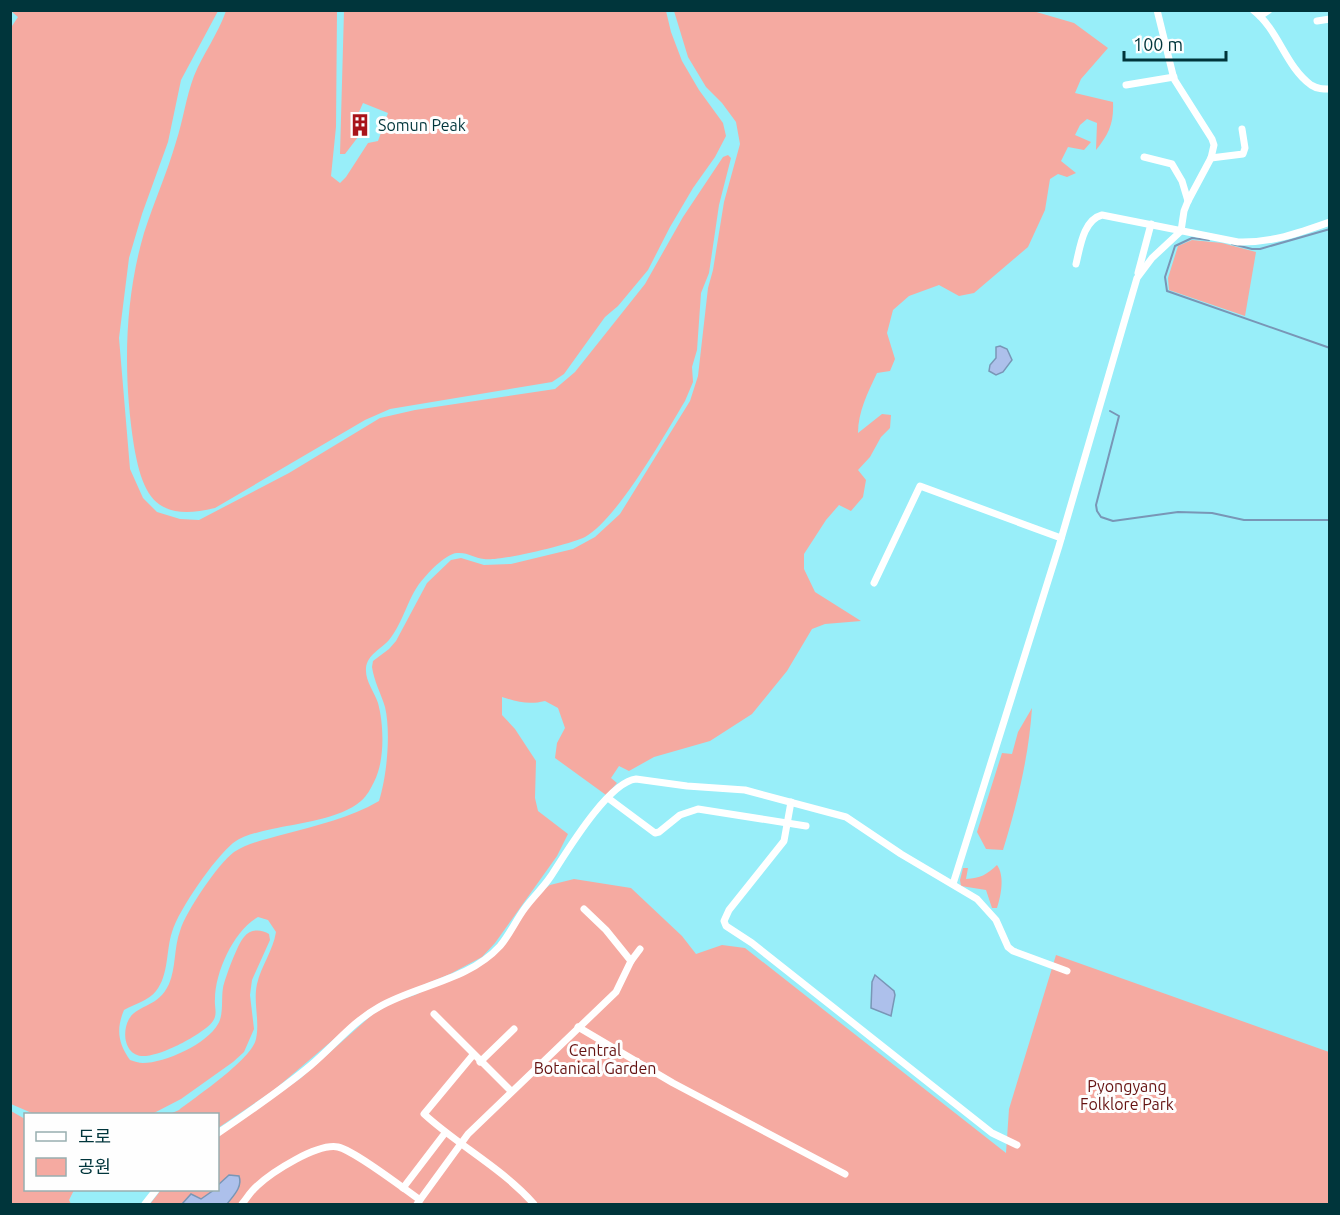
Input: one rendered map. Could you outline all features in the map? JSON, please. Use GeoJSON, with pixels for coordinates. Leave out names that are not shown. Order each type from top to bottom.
{"type":"FeatureCollection","features":[{"type":"Feature","properties":{"kind":"street"},"geometry":{"type":"LineString","coordinates":[[1137,278],[1152,258],[1181,231],[1184,211],[1211,158],[1214,146],[1212,139],[1173,77],[1157,10]]}},
{"type":"Feature","properties":{"kind":"street"},"geometry":{"type":"LineString","coordinates":[[1252,10],[1260,16],[1283,47],[1288,59],[1311,85],[1319,89],[1329,88]]}},
{"type":"Feature","properties":{"kind":"street"},"geometry":{"type":"LineString","coordinates":[[1260,16],[1269,10]]}},
{"type":"Feature","properties":{"kind":"street"},"geometry":{"type":"LineString","coordinates":[[1317,21],[1329,19]]}},
{"type":"Feature","properties":{"kind":"street"},"geometry":{"type":"LineString","coordinates":[[1126,85],[1173,77]]}},
{"type":"Feature","properties":{"kind":"street"},"geometry":{"type":"LineString","coordinates":[[1211,158],[1243,154],[1245,148],[1242,129]]}},
{"type":"Feature","properties":{"kind":"street"},"geometry":{"type":"LineString","coordinates":[[1144,157],[1172,164],[1182,181],[1188,201]]}},
{"type":"Feature","properties":{"kind":"street"},"geometry":{"type":"LineString","coordinates":[[1076,264],[1084,234],[1092,219],[1102,215],[1238,242],[1260,243],[1295,235],[1329,222]]}},
{"type":"Feature","properties":{"kind":"street"},"geometry":{"type":"LineString","coordinates":[[953,884],[1061,538],[1151,224]]}},
{"type":"Feature","properties":{"kind":"street"},"geometry":{"type":"LineString","coordinates":[[874,583],[920,486],[1061,538]]}},
{"type":"Feature","properties":{"kind":"street"},"geometry":{"type":"LineString","coordinates":[[219,1131],[309,1067],[346,1032],[374,1010],[461,972],[494,951],[502,943],[523,910],[543,887],[571,842],[622,783],[636,779],[687,786],[745,790],[846,817],[901,855],[977,898],[1003,932],[1008,947],[1012,951],[1067,971]]}},
{"type":"Feature","properties":{"kind":"street"},"geometry":{"type":"LineString","coordinates":[[608,798],[655,833],[680,815],[698,809],[806,826]]}},
{"type":"Feature","properties":{"kind":"street"},"geometry":{"type":"LineString","coordinates":[[791,801],[784,841],[729,909],[724,921],[726,926],[752,943],[992,1133],[1017,1145]]}},
{"type":"Feature","properties":{"kind":"street"},"geometry":{"type":"LineString","coordinates":[[584,909],[606,930],[631,961]]}},
{"type":"Feature","properties":{"kind":"street"},"geometry":{"type":"LineString","coordinates":[[242,1204],[260,1183],[300,1157],[329,1146],[347,1150],[403,1188],[419,1202],[460,1143],[511,1091],[616,992],[631,961],[640,949]]}},
{"type":"Feature","properties":{"kind":"street"},"geometry":{"type":"LineString","coordinates":[[434,1014],[511,1091]]}},
{"type":"Feature","properties":{"kind":"street"},"geometry":{"type":"LineString","coordinates":[[578,1027],[673,1083],[845,1174]]}},
{"type":"Feature","properties":{"kind":"street"},"geometry":{"type":"LineString","coordinates":[[480,1062],[514,1029]]}},
{"type":"Feature","properties":{"kind":"street"},"geometry":{"type":"LineString","coordinates":[[473,1055],[424,1114],[445,1133],[501,1173],[534,1204]]}},
{"type":"Feature","properties":{"kind":"street"},"geometry":{"type":"LineString","coordinates":[[403,1188],[445,1133]]}},
{"type":"Feature","properties":{"kind":"street"},"geometry":{"type":"LineString","coordinates":[[145,1204],[155,1191]]}},
{"type":"Feature","properties":{"kind":"green space"},"geometry":{"type":"Polygon","coordinates":[[[11,11],[218,11],[181,80],[168,142],[129,258],[119,338],[130,469],[143,498],[157,512],[180,519],[199,520],[289,473],[380,418],[415,410],[555,389],[575,372],[645,284],[683,217],[723,157],[728,155],[731,158],[719,205],[709,273],[701,293],[697,350],[692,367],[693,382],[685,401],[626,495],[612,513],[585,537],[551,548],[504,558],[484,559],[464,553],[453,554],[439,563],[419,585],[394,633],[367,663],[367,677],[380,712],[382,754],[378,773],[367,794],[361,801],[342,812],[319,820],[257,833],[242,838],[225,850],[198,885],[176,922],[160,985],[150,997],[124,1010],[119,1030],[123,1048],[130,1060],[141,1063],[152,1062],[185,1051],[205,1039],[218,1024],[221,1016],[224,983],[246,934],[252,931],[263,931],[269,934],[270,940],[252,980],[250,995],[254,1029],[244,1052],[181,1099],[154,1113],[32,1113],[11,1104],[10,29],[18,17],[11,11]]]}},
{"type":"Feature","properties":{"kind":"green space"},"geometry":{"type":"Polygon","coordinates":[[[226,11],[337,11],[336,127],[331,176],[340,183],[368,143],[378,141],[388,113],[363,103],[351,130],[358,137],[345,154],[340,154],[344,11],[666,11],[682,61],[699,90],[723,123],[726,136],[670,227],[648,270],[618,306],[605,317],[564,374],[552,382],[390,409],[365,420],[215,508],[179,512],[156,502],[142,480],[138,464],[128,393],[129,312],[132,285],[144,233],[172,154],[191,84],[226,11]]]}},
{"type":"Feature","properties":{"kind":"green space"},"geometry":{"type":"Polygon","coordinates":[[[674,11],[1033,11],[1074,23],[1108,48],[1081,79],[1075,93],[1113,102],[1113,116],[1104,139],[1096,150],[1097,123],[1087,119],[1080,125],[1075,135],[1091,142],[1084,150],[1068,147],[1061,161],[1076,173],[1067,177],[1058,174],[1050,179],[1045,210],[1028,247],[974,293],[959,296],[939,285],[909,296],[893,310],[887,333],[895,359],[890,371],[877,373],[862,410],[858,433],[882,414],[891,415],[890,428],[858,470],[866,480],[863,497],[851,511],[839,505],[826,520],[804,554],[804,569],[815,592],[861,621],[825,624],[812,629],[787,671],[752,714],[710,741],[654,757],[629,771],[619,766],[611,778],[617,783],[606,795],[555,758],[557,743],[565,728],[558,708],[545,701],[523,702],[502,697],[502,715],[515,729],[536,761],[535,798],[538,811],[568,834],[557,856],[495,943],[482,957],[450,974],[396,996],[367,1011],[274,1090],[219,1127],[219,1113],[172,1113],[223,1077],[245,1057],[252,1047],[257,1032],[257,984],[276,932],[268,920],[258,917],[241,932],[222,965],[216,988],[216,1013],[206,1028],[173,1048],[146,1056],[133,1053],[125,1037],[129,1019],[133,1014],[154,1002],[169,984],[183,922],[211,877],[227,858],[246,846],[334,820],[379,801],[386,767],[388,729],[385,707],[373,672],[373,661],[396,641],[427,583],[451,560],[461,558],[484,565],[511,564],[573,549],[595,537],[620,514],[690,401],[698,376],[708,288],[724,202],[740,144],[736,122],[706,87],[688,57],[674,11]]]}},
{"type":"Feature","properties":{"kind":"green space"},"geometry":{"type":"Polygon","coordinates":[[[1192,240],[1222,243],[1256,252],[1245,316],[1169,290],[1168,278],[1178,246],[1192,240]]]}},
{"type":"Feature","properties":{"kind":"green space"},"geometry":{"type":"Polygon","coordinates":[[[1032,708],[1022,780],[1003,850],[986,849],[977,832],[1002,753],[1012,754],[1018,732],[1032,708]]]}},
{"type":"Feature","properties":{"kind":"green space"},"geometry":{"type":"Polygon","coordinates":[[[997,865],[1002,880],[1001,892],[997,908],[992,908],[986,890],[961,886],[960,880],[963,868],[968,868],[966,879],[983,875],[997,865]]]}},
{"type":"Feature","properties":{"kind":"green space","name":"Central Botanical Garden"},"geometry":{"type":"Polygon","coordinates":[[[574,879],[631,888],[682,936],[696,954],[722,945],[745,948],[1006,1153],[1009,1109],[1056,955],[1329,1052],[1329,1204],[150,1204],[160,1191],[219,1191],[219,1135],[301,1078],[373,1014],[482,962],[543,890],[550,885],[574,879]]]}},
{"type":"Feature","properties":{"kind":"green space"},"geometry":{"type":"Polygon","coordinates":[[[11,1111],[24,1118],[24,1191],[74,1191],[69,1200],[71,1204],[11,1204],[11,1111]]]}},
{"type":"Feature","properties":{"kind":"water"},"geometry":{"type":"Polygon","coordinates":[[[996,347],[1007,349],[1012,360],[1003,372],[996,375],[989,371],[990,365],[996,358],[996,347]]]}},
{"type":"Feature","properties":{"kind":"water"},"geometry":{"type":"Polygon","coordinates":[[[875,975],[894,991],[891,1016],[871,1008],[872,982],[875,975]]]}},
{"type":"Feature","properties":{"kind":"water"},"geometry":{"type":"Polygon","coordinates":[[[229,1175],[239,1176],[240,1184],[237,1191],[227,1204],[182,1204],[191,1194],[201,1199],[213,1191],[219,1191],[219,1184],[229,1175]]]}},
{"type":"Feature","properties":{"kind":"waterway"},"geometry":{"type":"LineString","coordinates":[[1232,244],[1260,249],[1330,229]]}},
{"type":"Feature","properties":{"kind":"waterway"},"geometry":{"type":"LineString","coordinates":[[1209,240],[1192,238],[1175,246],[1165,277],[1167,291],[1330,348]]}},
{"type":"Feature","properties":{"kind":"waterway"},"geometry":{"type":"LineString","coordinates":[[1110,411],[1119,416],[1096,505],[1101,517],[1113,521],[1178,512],[1212,513],[1244,520],[1330,520]]}},
{"type":"Feature","properties":{"kind":"place","name":"Somun Peak"},"geometry":{"type":"Point","coordinates":[360,125]}},
{"type":"Feature","properties":{"kind":"park label","name":"Pyongyang Folklore Park"},"geometry":{"type":"Point","coordinates":[1127,1095]}}]}
